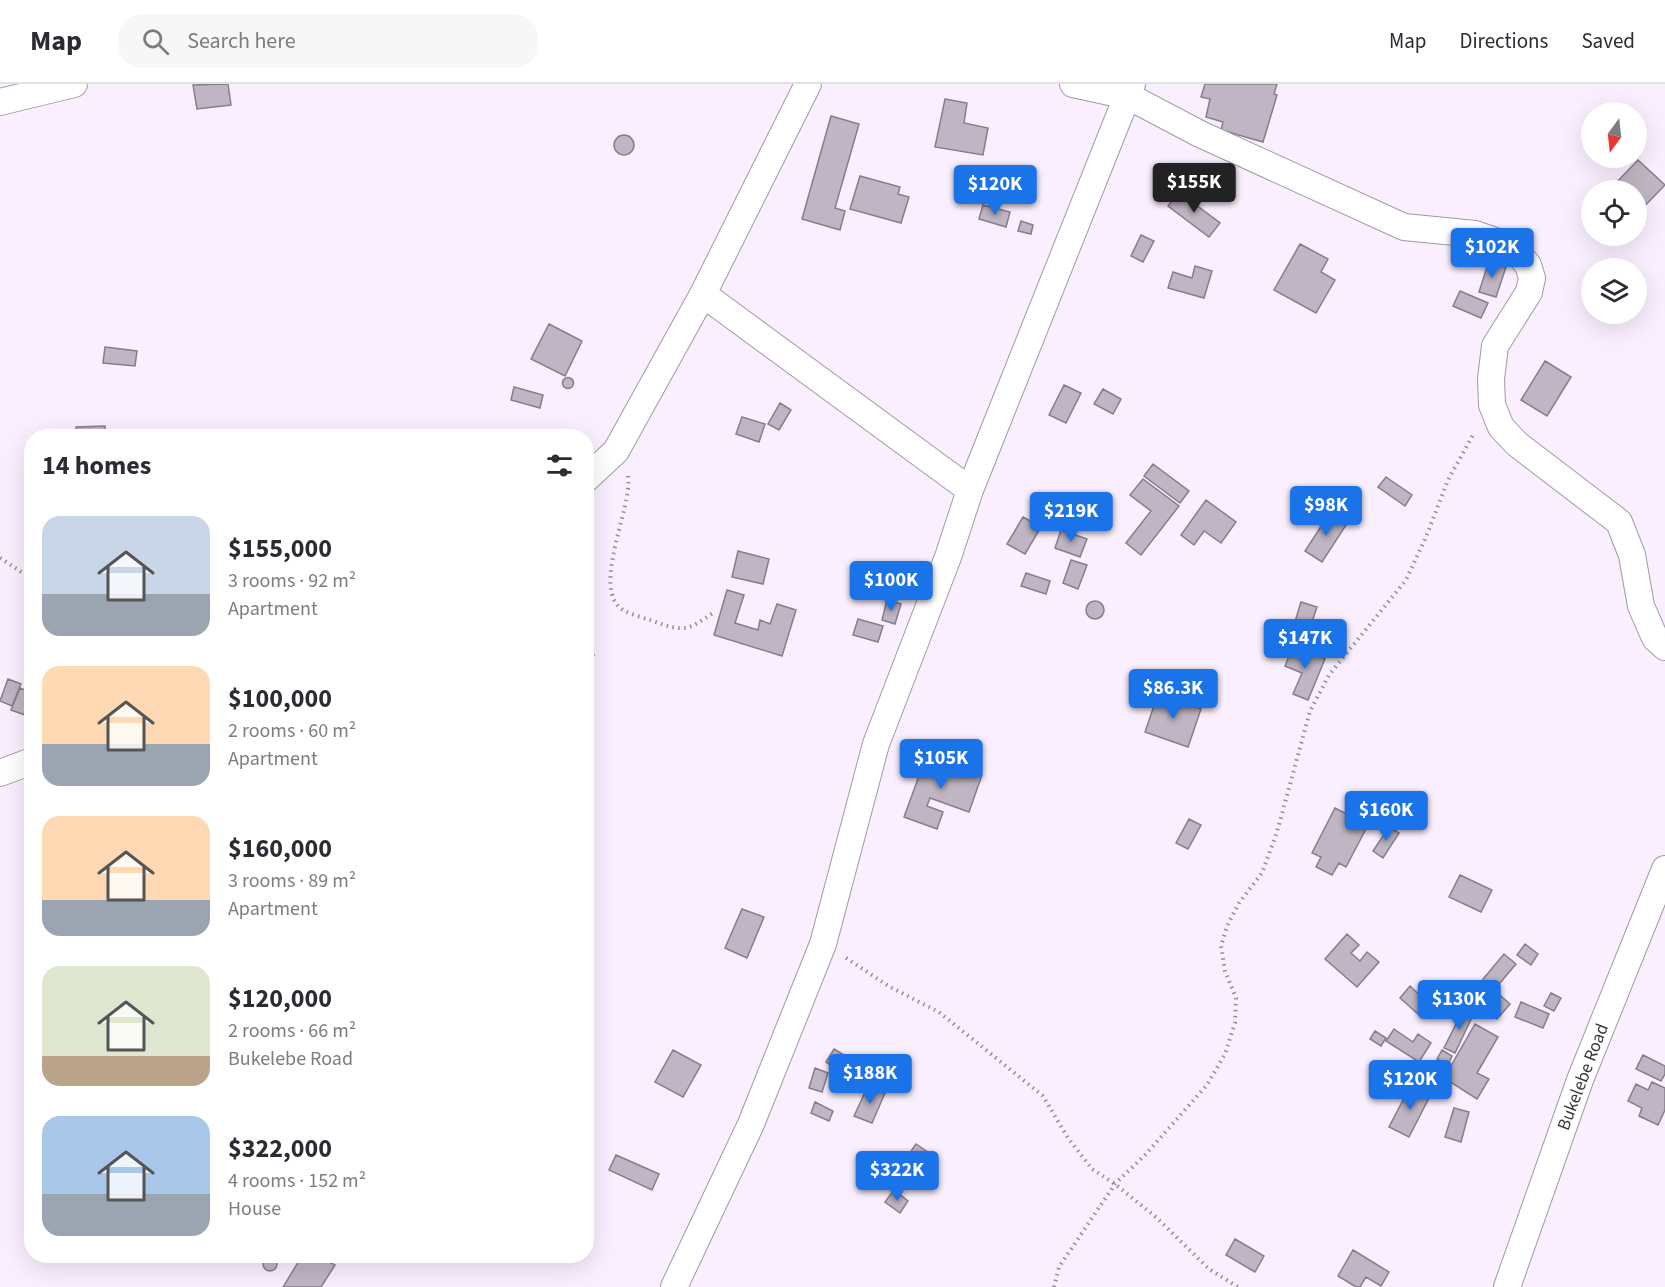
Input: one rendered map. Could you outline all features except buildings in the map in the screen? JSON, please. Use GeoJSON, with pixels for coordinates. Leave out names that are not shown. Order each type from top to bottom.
{"type":"FeatureCollection","features":[{"type":"Feature","properties":{"kind":"street"},"geometry":{"type":"LineString","coordinates":[[0,102],[74,84]]}},
{"type":"Feature","properties":{"kind":"street"},"geometry":{"type":"LineString","coordinates":[[594,472],[616,451],[703,294],[808,84]]}},
{"type":"Feature","properties":{"kind":"street"},"geometry":{"type":"LineString","coordinates":[[1073,84],[1130,90],[1200,134],[1404,227],[1475,234],[1502,243],[1516,251],[1528,265],[1532,278],[1529,292],[1496,346],[1491,379],[1492,405],[1501,427],[1517,444],[1619,522],[1632,555],[1641,606],[1655,638],[1665,647]]}},
{"type":"Feature","properties":{"kind":"street"},"geometry":{"type":"LineString","coordinates":[[674,1287],[751,1124],[823,944],[876,744],[948,557],[970,490],[1130,90]]}},
{"type":"Feature","properties":{"kind":"street"},"geometry":{"type":"LineString","coordinates":[[703,294],[970,490]]}},
{"type":"Feature","properties":{"kind":"street"},"geometry":{"type":"LineString","coordinates":[[0,773],[24,764]]}},
{"type":"Feature","properties":{"kind":"street","name":"Bukelebe Road"},"geometry":{"type":"LineString","coordinates":[[1507,1287],[1580,1080],[1665,869]]}},
{"type":"Feature","properties":{"kind":"path"},"geometry":{"type":"LineString","coordinates":[[1054,1287],[1059,1267],[1115,1184],[1146,1154],[1207,1085],[1225,1054],[1235,1023],[1236,998],[1225,971],[1221,945],[1227,926],[1239,903],[1262,873],[1274,842],[1310,711],[1329,675],[1406,580],[1448,480],[1492,405]]}},
{"type":"Feature","properties":{"kind":"path"},"geometry":{"type":"LineString","coordinates":[[616,451],[626,465],[629,482],[614,554],[610,590],[614,600],[622,609],[673,628],[692,628],[713,614]]}},
{"type":"Feature","properties":{"kind":"path"},"geometry":{"type":"LineString","coordinates":[[0,558],[24,574]]}},
{"type":"Feature","properties":{"kind":"path"},"geometry":{"type":"LineString","coordinates":[[823,944],[890,987],[939,1012],[1043,1096],[1068,1138],[1092,1169],[1115,1184],[1157,1218],[1209,1269],[1238,1287]]}}]}
